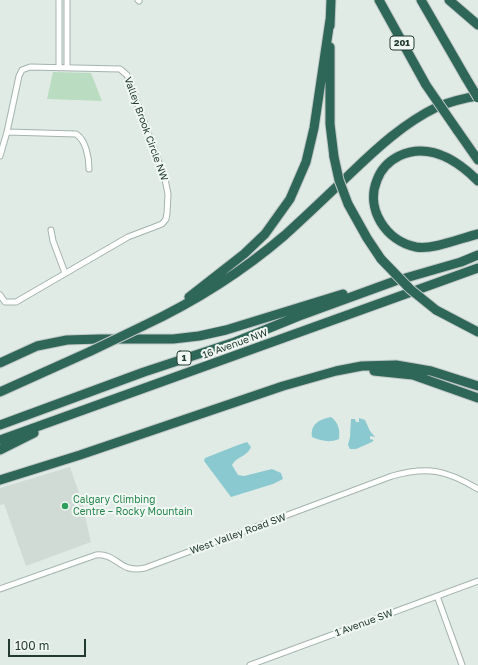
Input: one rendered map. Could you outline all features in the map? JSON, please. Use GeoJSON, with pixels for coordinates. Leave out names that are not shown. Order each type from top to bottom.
{"type":"FeatureCollection","features":[{"type":"Feature","properties":{"kind":"highway"},"geometry":{"type":"LineString","coordinates":[[331,0],[330,124],[334,157],[339,180],[348,204],[367,238],[381,259],[410,289],[436,310],[478,332]]}},
{"type":"Feature","properties":{"kind":"highway","name":"201"},"geometry":{"type":"LineString","coordinates":[[379,0],[426,85],[478,160]]}},
{"type":"Feature","properties":{"kind":"highway"},"geometry":{"type":"LineString","coordinates":[[0,392],[185,306],[216,287],[252,261],[284,235],[380,145],[411,122],[438,107],[478,97],[421,0]]}},
{"type":"Feature","properties":{"kind":"highway"},"geometry":{"type":"LineString","coordinates":[[449,0],[478,25]]}},
{"type":"Feature","properties":{"kind":"highway"},"geometry":{"type":"LineString","coordinates":[[143,326],[186,300],[244,254],[265,234],[290,200],[306,162],[314,128],[330,20]]}},
{"type":"Feature","properties":{"kind":"highway"},"geometry":{"type":"LineString","coordinates":[[478,181],[465,168],[448,158],[430,151],[417,151],[406,153],[392,160],[384,168],[377,179],[373,193],[379,221],[389,234],[403,243],[417,247],[429,247],[478,234]]}},
{"type":"Feature","properties":{"kind":"highway","name":"16 Avenue NW"},"geometry":{"type":"LineString","coordinates":[[0,425],[144,372],[235,342],[299,316],[368,291],[478,255]]}},
{"type":"Feature","properties":{"kind":"highway","name":"16 Avenue NW"},"geometry":{"type":"LineString","coordinates":[[0,440],[478,268]]}},
{"type":"Feature","properties":{"kind":"highway"},"geometry":{"type":"LineString","coordinates":[[0,363],[37,346],[67,340],[173,339],[199,336],[226,330],[348,293],[368,291]]}},
{"type":"Feature","properties":{"kind":"highway"},"geometry":{"type":"LineString","coordinates":[[0,480],[80,455],[283,386],[336,371],[362,366],[396,365],[430,371],[478,386]]}},
{"type":"Feature","properties":{"kind":"highway"},"geometry":{"type":"LineString","coordinates":[[336,371],[378,371],[413,375],[478,398]]}},
{"type":"Feature","properties":{"kind":"highway"},"geometry":{"type":"LineString","coordinates":[[0,450],[63,418]]}},
{"type":"Feature","properties":{"kind":"street"},"geometry":{"type":"LineString","coordinates":[[58,0],[59,68]]}},
{"type":"Feature","properties":{"kind":"street"},"geometry":{"type":"LineString","coordinates":[[67,0],[67,68]]}},
{"type":"Feature","properties":{"kind":"street","name":"Valley Brook Circle NW"},"geometry":{"type":"LineString","coordinates":[[0,156],[7,132],[19,76],[22,70],[30,67],[118,69],[126,73],[165,179],[168,194],[166,219],[162,224],[128,237],[16,302],[7,303],[0,295]]}},
{"type":"Feature","properties":{"kind":"street"},"geometry":{"type":"LineString","coordinates":[[7,132],[76,134],[82,140],[89,160],[89,169]]}},
{"type":"Feature","properties":{"kind":"street"},"geometry":{"type":"LineString","coordinates":[[51,230],[53,241],[65,273]]}},
{"type":"Feature","properties":{"kind":"street","name":"West Valley Road SW"},"geometry":{"type":"LineString","coordinates":[[0,589],[96,554],[108,556],[130,570],[145,568],[392,476],[413,471],[431,470],[445,473],[478,489]]}},
{"type":"Feature","properties":{"kind":"street","name":"1 Avenue SW"},"geometry":{"type":"LineString","coordinates":[[250,665],[478,581]]}},
{"type":"Feature","properties":{"kind":"street"},"geometry":{"type":"LineString","coordinates":[[437,596],[462,665]]}},
{"type":"Feature","properties":{"kind":"shaded area"},"geometry":{"type":"Polygon","coordinates":[[[70,467],[81,499],[91,542],[26,566],[4,504],[0,505],[0,488],[70,467]]]}},
{"type":"Feature","properties":{"kind":"green space"},"geometry":{"type":"Polygon","coordinates":[[[53,72],[91,73],[102,101],[47,99],[53,72]]]}},
{"type":"Feature","properties":{"kind":"water"},"geometry":{"type":"Polygon","coordinates":[[[331,417],[336,422],[338,427],[339,439],[326,441],[312,437],[314,425],[323,419],[331,417]]]}},
{"type":"Feature","properties":{"kind":"water"},"geometry":{"type":"Polygon","coordinates":[[[359,418],[365,420],[370,431],[375,437],[370,436],[370,439],[374,440],[372,442],[356,449],[350,449],[348,445],[351,419],[355,419],[356,422],[359,422],[359,418]]]}},
{"type":"Feature","properties":{"kind":"water"},"geometry":{"type":"Polygon","coordinates":[[[247,442],[251,447],[245,455],[232,465],[238,475],[244,476],[272,469],[281,473],[283,479],[273,484],[231,497],[204,461],[205,458],[247,442]]]}},
{"type":"Feature","properties":{"kind":"place","name":"Calgary Climbing Centre – Rocky Mountain"},"geometry":{"type":"Point","coordinates":[65,506]}}]}
